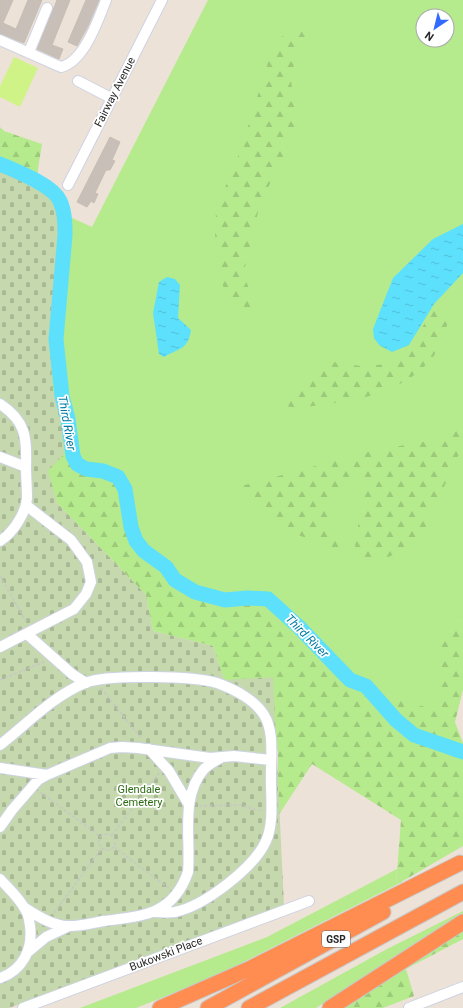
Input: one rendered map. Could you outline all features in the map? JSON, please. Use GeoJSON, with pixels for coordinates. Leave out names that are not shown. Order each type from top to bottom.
{"type":"FeatureCollection","features":[{"type":"Feature","properties":{"kind":"highway"},"geometry":{"type":"LineString","coordinates":[[160,1008],[251,968],[462,863]]}},
{"type":"Feature","properties":{"kind":"highway","name":"GSP"},"geometry":{"type":"LineString","coordinates":[[208,1008],[358,927],[462,863]]}},
{"type":"Feature","properties":{"kind":"highway","name":"GSP"},"geometry":{"type":"LineString","coordinates":[[249,1008],[463,892]]}},
{"type":"Feature","properties":{"kind":"highway"},"geometry":{"type":"LineString","coordinates":[[330,1008],[463,922]]}},
{"type":"Feature","properties":{"kind":"street"},"geometry":{"type":"LineString","coordinates":[[0,40],[61,67],[69,65],[83,49],[106,0]]}},
{"type":"Feature","properties":{"kind":"street","name":"Fairway Avenue"},"geometry":{"type":"LineString","coordinates":[[68,185],[162,0]]}},
{"type":"Feature","properties":{"kind":"street"},"geometry":{"type":"LineString","coordinates":[[28,52],[47,8]]}},
{"type":"Feature","properties":{"kind":"street"},"geometry":{"type":"LineString","coordinates":[[78,81],[111,98]]}},
{"type":"Feature","properties":{"kind":"street"},"geometry":{"type":"LineString","coordinates":[[0,404],[16,417],[24,430],[27,441],[27,506],[16,525],[0,540]]}},
{"type":"Feature","properties":{"kind":"street"},"geometry":{"type":"LineString","coordinates":[[0,457],[26,467]]}},
{"type":"Feature","properties":{"kind":"street"},"geometry":{"type":"LineString","coordinates":[[0,647],[74,609],[86,594],[91,582],[86,562],[71,540],[27,506]]}},
{"type":"Feature","properties":{"kind":"street"},"geometry":{"type":"LineString","coordinates":[[29,633],[51,656],[91,681]]}},
{"type":"Feature","properties":{"kind":"street"},"geometry":{"type":"LineString","coordinates":[[0,745],[66,694],[91,681],[119,677],[179,679],[216,683],[229,688],[254,704],[264,715],[269,727],[271,760],[270,824],[266,840],[255,857],[210,896],[176,912],[154,912]]}},
{"type":"Feature","properties":{"kind":"street"},"geometry":{"type":"LineString","coordinates":[[0,827],[32,786],[48,774],[110,748],[122,747],[149,749],[210,758],[234,756],[271,760]]}},
{"type":"Feature","properties":{"kind":"street"},"geometry":{"type":"LineString","coordinates":[[149,749],[165,765],[177,781],[189,806]]}},
{"type":"Feature","properties":{"kind":"street"},"geometry":{"type":"LineString","coordinates":[[0,978],[15,971],[28,952],[46,937],[67,926],[144,916],[154,912],[170,902],[184,882],[188,872],[189,806],[195,785],[205,768],[222,757]]}},
{"type":"Feature","properties":{"kind":"street"},"geometry":{"type":"LineString","coordinates":[[0,768],[48,774]]}},
{"type":"Feature","properties":{"kind":"street"},"geometry":{"type":"LineString","coordinates":[[0,880],[20,900],[25,908],[31,935],[28,952]]}},
{"type":"Feature","properties":{"kind":"street","name":"Bukowski Place"},"geometry":{"type":"LineString","coordinates":[[23,1008],[309,901]]}},
{"type":"Feature","properties":{"kind":"street"},"geometry":{"type":"LineString","coordinates":[[25,908],[48,921],[67,926]]}},
{"type":"Feature","properties":{"kind":"street"},"geometry":{"type":"LineString","coordinates":[[409,1008],[463,987]]}},
{"type":"Feature","properties":{"kind":"path"},"geometry":{"type":"LineString","coordinates":[[0,576],[29,633]]}},
{"type":"Feature","properties":{"kind":"path"},"geometry":{"type":"LineString","coordinates":[[0,680],[41,664],[51,656]]}},
{"type":"Feature","properties":{"kind":"path"},"geometry":{"type":"LineString","coordinates":[[91,681],[149,749]]}},
{"type":"Feature","properties":{"kind":"path"},"geometry":{"type":"LineString","coordinates":[[112,835],[165,765]]}},
{"type":"Feature","properties":{"kind":"path"},"geometry":{"type":"LineString","coordinates":[[32,786],[101,837]]}},
{"type":"Feature","properties":{"kind":"path"},"geometry":{"type":"LineString","coordinates":[[189,806],[234,804],[252,809],[270,810]]}},
{"type":"Feature","properties":{"kind":"path"},"geometry":{"type":"LineString","coordinates":[[106,834],[112,835],[116,840],[114,847],[110,850],[102,848],[99,844],[101,837],[106,834]]}},
{"type":"Feature","properties":{"kind":"path"},"geometry":{"type":"LineString","coordinates":[[114,847],[176,894]]}},
{"type":"Feature","properties":{"kind":"path"},"geometry":{"type":"LineString","coordinates":[[48,921],[102,848]]}},
{"type":"Feature","properties":{"kind":"green space"},"geometry":{"type":"Polygon","coordinates":[[[208,0],[463,0],[463,689],[451,736],[379,703],[366,686],[350,680],[275,604],[247,598],[225,600],[195,592],[175,580],[165,567],[144,551],[136,541],[131,527],[129,505],[111,473],[86,469],[77,464],[70,443],[68,419],[62,396],[56,339],[65,220],[70,217],[92,227],[208,0]]]}},
{"type":"Feature","properties":{"kind":"green space"},"geometry":{"type":"Polygon","coordinates":[[[301,30],[306,39],[290,75],[297,119],[284,155],[260,204],[243,275],[258,308],[253,317],[242,311],[227,296],[220,278],[215,240],[216,210],[241,149],[275,40],[291,32],[301,30]]]}},
{"type":"Feature","properties":{"kind":"green space"},"geometry":{"type":"Polygon","coordinates":[[[14,57],[38,68],[20,107],[0,97],[0,86],[14,57]]]}},
{"type":"Feature","properties":{"kind":"green space"},"geometry":{"type":"Polygon","coordinates":[[[0,127],[4,131],[42,144],[37,175],[59,193],[70,217],[65,220],[56,339],[62,396],[68,419],[73,456],[77,464],[86,469],[103,471],[118,477],[125,489],[131,527],[136,541],[144,551],[166,567],[175,580],[195,592],[225,600],[247,598],[268,599],[299,627],[350,680],[366,686],[379,703],[400,700],[432,709],[438,699],[442,635],[463,612],[463,689],[454,726],[455,722],[463,743],[463,846],[396,885],[401,820],[312,764],[278,816],[278,751],[224,680],[213,646],[153,631],[146,595],[57,503],[47,471],[0,198],[0,127]]]}},
{"type":"Feature","properties":{"kind":"green space","name":"Glendale Cemetery"},"geometry":{"type":"Polygon","coordinates":[[[0,172],[24,180],[50,198],[57,209],[61,226],[61,254],[49,332],[53,391],[62,419],[64,454],[48,471],[57,503],[146,595],[153,631],[213,646],[224,680],[273,677],[284,905],[9,1008],[0,1008],[0,172]]]}},
{"type":"Feature","properties":{"kind":"green space"},"geometry":{"type":"Polygon","coordinates":[[[445,307],[451,315],[436,353],[420,371],[404,381],[388,390],[352,400],[296,408],[286,406],[303,383],[335,362],[360,366],[392,364],[412,349],[432,308],[445,307]]]}},
{"type":"Feature","properties":{"kind":"green space"},"geometry":{"type":"Polygon","coordinates":[[[463,428],[463,451],[460,452],[417,546],[380,560],[369,561],[354,553],[365,483],[361,471],[350,476],[326,498],[332,527],[346,552],[298,535],[262,512],[241,486],[372,451],[439,439],[463,428]]]}},
{"type":"Feature","properties":{"kind":"green space"},"geometry":{"type":"Polygon","coordinates":[[[397,869],[396,885],[216,976],[136,1008],[80,1008],[267,937],[397,869]]]}},
{"type":"Feature","properties":{"kind":"green space"},"geometry":{"type":"Polygon","coordinates":[[[463,911],[463,915],[316,1008],[280,1008],[387,949],[463,911]]]}},
{"type":"Feature","properties":{"kind":"green space"},"geometry":{"type":"Polygon","coordinates":[[[463,925],[463,939],[406,969],[414,996],[383,1008],[338,1008],[463,925]]]}},
{"type":"Feature","properties":{"kind":"water"},"geometry":{"type":"Polygon","coordinates":[[[463,224],[463,273],[434,304],[409,345],[392,352],[379,345],[374,338],[373,329],[393,278],[433,239],[463,224]]]}},
{"type":"Feature","properties":{"kind":"water"},"geometry":{"type":"Polygon","coordinates":[[[167,277],[175,279],[180,285],[178,318],[191,330],[188,341],[182,348],[164,357],[159,354],[153,313],[159,282],[167,277]]]}},
{"type":"Feature","properties":{"kind":"building"},"geometry":{"type":"Polygon","coordinates":[[[0,0],[13,0],[3,23],[16,29],[28,0],[42,0],[24,43],[0,34],[0,0]]]}},
{"type":"Feature","properties":{"kind":"building"},"geometry":{"type":"Polygon","coordinates":[[[57,0],[70,0],[52,45],[63,49],[59,59],[37,49],[57,0]]]}},
{"type":"Feature","properties":{"kind":"building"},"geometry":{"type":"Polygon","coordinates":[[[86,0],[99,0],[88,26],[77,46],[68,42],[86,0]]]}},
{"type":"Feature","properties":{"kind":"building"},"geometry":{"type":"Polygon","coordinates":[[[110,137],[120,142],[112,160],[115,161],[110,170],[106,170],[95,193],[98,194],[94,203],[91,201],[87,207],[77,202],[110,137]]]}},
{"type":"Feature","properties":{"kind":"waterway","name":"Third River"},"geometry":{"type":"LineString","coordinates":[[0,164],[50,189],[62,205],[65,235],[56,339],[62,396],[68,419],[73,456],[77,464],[86,469],[103,471],[118,477],[125,489],[131,527],[136,541],[144,551],[166,567],[175,580],[195,592],[225,600],[247,598],[268,599],[299,627],[350,680],[366,686],[396,720],[414,735],[463,752]]}}]}
